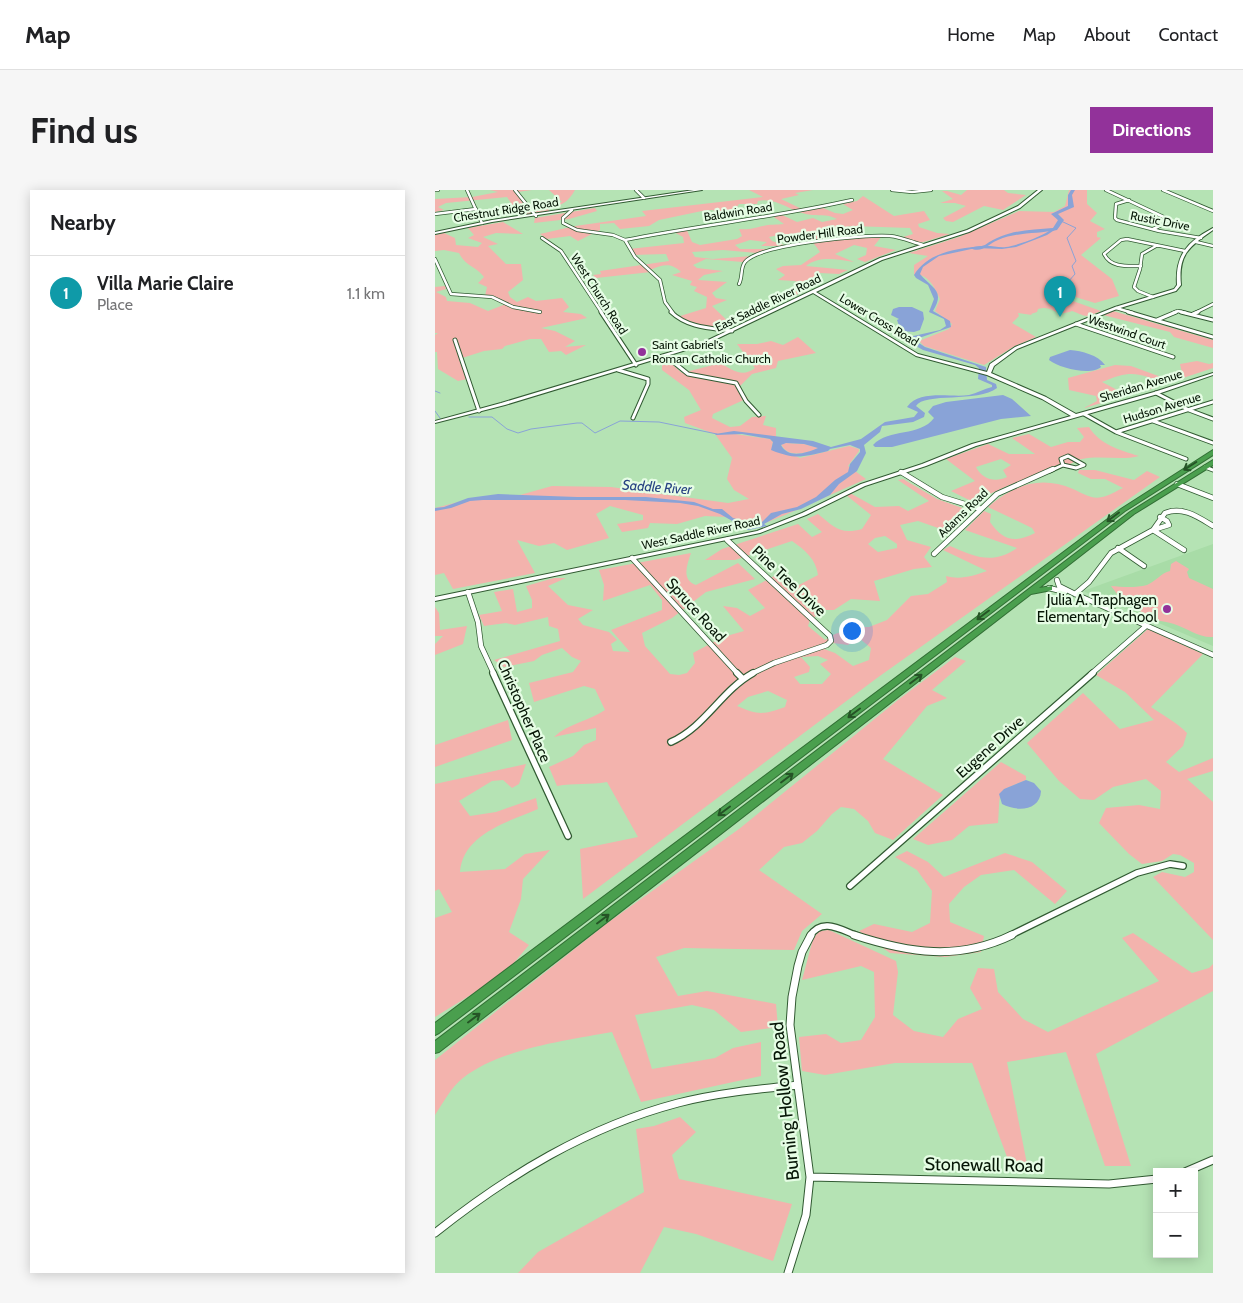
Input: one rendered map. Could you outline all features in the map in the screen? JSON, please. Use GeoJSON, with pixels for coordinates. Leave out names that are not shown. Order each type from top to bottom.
{"type":"FeatureCollection","features":[{"type":"Feature","properties":{"kind":"highway"},"geometry":{"type":"LineString","coordinates":[[435,1030],[1123,510],[1213,452]]}},
{"type":"Feature","properties":{"kind":"highway"},"geometry":{"type":"LineString","coordinates":[[435,1048],[1145,504],[1213,462]]}},
{"type":"Feature","properties":{"kind":"highway"},"geometry":{"type":"LineString","coordinates":[[1057,580],[1059,569]]}},
{"type":"Feature","properties":{"kind":"highway"},"geometry":{"type":"LineString","coordinates":[[1029,592],[1049,588]]}},
{"type":"Feature","properties":{"kind":"street"},"geometry":{"type":"LineString","coordinates":[[467,190],[482,223]]}},
{"type":"Feature","properties":{"kind":"street"},"geometry":{"type":"LineString","coordinates":[[515,190],[536,216]]}},
{"type":"Feature","properties":{"kind":"street"},"geometry":{"type":"LineString","coordinates":[[636,190],[644,198]]}},
{"type":"Feature","properties":{"kind":"street","name":"Chestnut Ridge Road"},"geometry":{"type":"LineString","coordinates":[[435,233],[482,223],[700,190]]}},
{"type":"Feature","properties":{"kind":"street"},"geometry":{"type":"LineString","coordinates":[[893,190],[916,192],[931,190]]}},
{"type":"Feature","properties":{"kind":"street","name":"East Saddle River Road"},"geometry":{"type":"LineString","coordinates":[[435,422],[479,411],[705,343],[881,259],[960,234],[1011,211],[1024,204],[1040,190]]}},
{"type":"Feature","properties":{"kind":"street"},"geometry":{"type":"LineString","coordinates":[[1106,190],[1168,219],[1166,224],[1153,230]]}},
{"type":"Feature","properties":{"kind":"street"},"geometry":{"type":"LineString","coordinates":[[1163,190],[1213,210]]}},
{"type":"Feature","properties":{"kind":"street","name":"Baldwin Road"},"geometry":{"type":"LineString","coordinates":[[625,240],[681,229],[817,208],[852,200]]}},
{"type":"Feature","properties":{"kind":"street","name":"Rustic Drive"},"geometry":{"type":"LineString","coordinates":[[1129,200],[1116,204],[1115,219],[1153,230],[1201,238]]}},
{"type":"Feature","properties":{"kind":"street"},"geometry":{"type":"LineString","coordinates":[[435,214],[476,209]]}},
{"type":"Feature","properties":{"kind":"street"},"geometry":{"type":"LineString","coordinates":[[572,210],[563,218],[563,223],[567,226],[581,231],[612,235],[625,240],[633,255],[661,281],[663,298],[674,316],[689,326],[732,331]]}},
{"type":"Feature","properties":{"kind":"street"},"geometry":{"type":"LineString","coordinates":[[988,374],[992,366],[1016,348],[1116,308],[1172,292],[1179,287],[1177,267],[1185,251],[1213,229]]}},
{"type":"Feature","properties":{"kind":"street","name":"Powder Hill Road"},"geometry":{"type":"LineString","coordinates":[[739,284],[742,281],[741,267],[744,262],[754,255],[773,249],[879,236],[900,238],[923,245]]}},
{"type":"Feature","properties":{"kind":"street","name":"West Church Road"},"geometry":{"type":"LineString","coordinates":[[542,238],[561,251],[636,365]]}},
{"type":"Feature","properties":{"kind":"street"},"geometry":{"type":"LineString","coordinates":[[1141,266],[1114,264],[1104,254],[1125,239],[1185,251]]}},
{"type":"Feature","properties":{"kind":"street"},"geometry":{"type":"LineString","coordinates":[[1196,242],[1213,246]]}},
{"type":"Feature","properties":{"kind":"street"},"geometry":{"type":"LineString","coordinates":[[1153,297],[1135,288],[1141,266],[1141,254],[1156,246]]}},
{"type":"Feature","properties":{"kind":"street"},"geometry":{"type":"LineString","coordinates":[[435,259],[451,294],[492,297],[513,307],[540,312]]}},
{"type":"Feature","properties":{"kind":"street","name":"Lower Cross Road"},"geometry":{"type":"LineString","coordinates":[[814,292],[917,355],[988,374],[1044,398],[1075,416]]}},
{"type":"Feature","properties":{"kind":"street"},"geometry":{"type":"LineString","coordinates":[[1193,314],[1213,304]]}},
{"type":"Feature","properties":{"kind":"street"},"geometry":{"type":"LineString","coordinates":[[1116,308],[1213,337]]}},
{"type":"Feature","properties":{"kind":"street"},"geometry":{"type":"LineString","coordinates":[[1157,320],[1176,311],[1213,320]]}},
{"type":"Feature","properties":{"kind":"street","name":"Westwind Court"},"geometry":{"type":"LineString","coordinates":[[1076,324],[1173,356]]}},
{"type":"Feature","properties":{"kind":"street"},"geometry":{"type":"LineString","coordinates":[[455,340],[479,411]]}},
{"type":"Feature","properties":{"kind":"street"},"geometry":{"type":"LineString","coordinates":[[666,356],[688,374],[736,383],[747,401],[759,415]]}},
{"type":"Feature","properties":{"kind":"street"},"geometry":{"type":"LineString","coordinates":[[618,370],[648,379],[648,384],[633,418]]}},
{"type":"Feature","properties":{"kind":"street","name":"Sheridan Avenue"},"geometry":{"type":"LineString","coordinates":[[1075,416],[1156,393],[1213,374]]}},
{"type":"Feature","properties":{"kind":"street"},"geometry":{"type":"LineString","coordinates":[[1156,393],[1189,410],[1213,419]]}},
{"type":"Feature","properties":{"kind":"street","name":"Hudson Avenue"},"geometry":{"type":"LineString","coordinates":[[1116,432],[1213,402]]}},
{"type":"Feature","properties":{"kind":"street"},"geometry":{"type":"LineString","coordinates":[[1083,414],[1116,432],[1186,459]]}},
{"type":"Feature","properties":{"kind":"street","name":"West Saddle River Road"},"geometry":{"type":"LineString","coordinates":[[435,599],[727,540],[777,525],[804,514],[851,490],[974,445],[1075,416]]}},
{"type":"Feature","properties":{"kind":"street"},"geometry":{"type":"LineString","coordinates":[[1153,421],[1213,443]]}},
{"type":"Feature","properties":{"kind":"street","name":"Adams Road"},"geometry":{"type":"LineString","coordinates":[[934,554],[1001,491],[1063,465],[1076,468],[1084,465],[1067,456],[1061,458],[1063,465]]}},
{"type":"Feature","properties":{"kind":"street"},"geometry":{"type":"LineString","coordinates":[[1205,467],[1213,470]]}},
{"type":"Feature","properties":{"kind":"street"},"geometry":{"type":"LineString","coordinates":[[901,472],[942,497],[981,509]]}},
{"type":"Feature","properties":{"kind":"street"},"geometry":{"type":"LineString","coordinates":[[1177,484],[1213,498]]}},
{"type":"Feature","properties":{"kind":"street"},"geometry":{"type":"LineString","coordinates":[[1153,530],[1156,520],[1177,510],[1185,510],[1192,513],[1213,526]]}},
{"type":"Feature","properties":{"kind":"street"},"geometry":{"type":"LineString","coordinates":[[1075,594],[1089,582],[1107,556],[1118,548],[1153,530],[1169,525],[1167,521],[1160,517]]}},
{"type":"Feature","properties":{"kind":"street"},"geometry":{"type":"LineString","coordinates":[[1153,530],[1185,550]]}},
{"type":"Feature","properties":{"kind":"street","name":"Pine Tree Drive"},"geometry":{"type":"LineString","coordinates":[[727,540],[831,636],[831,641],[827,645],[761,669],[743,679]]}},
{"type":"Feature","properties":{"kind":"street"},"geometry":{"type":"LineString","coordinates":[[1118,548],[1144,566]]}},
{"type":"Feature","properties":{"kind":"street","name":"Spruce Road"},"geometry":{"type":"LineString","coordinates":[[632,558],[743,679]]}},
{"type":"Feature","properties":{"kind":"street"},"geometry":{"type":"LineString","coordinates":[[1057,580],[1059,586],[1075,594],[1213,655]]}},
{"type":"Feature","properties":{"kind":"street"},"geometry":{"type":"LineString","coordinates":[[1049,588],[1075,594]]}},
{"type":"Feature","properties":{"kind":"street","name":"Christopher Place"},"geometry":{"type":"LineString","coordinates":[[468,592],[478,622],[481,646],[568,836]]}},
{"type":"Feature","properties":{"kind":"street","name":"Eugene Drive"},"geometry":{"type":"LineString","coordinates":[[850,886],[1146,626]]}},
{"type":"Feature","properties":{"kind":"street"},"geometry":{"type":"LineString","coordinates":[[671,742],[687,735],[743,679]]}},
{"type":"Feature","properties":{"kind":"street","name":"Burning Hollow Road"},"geometry":{"type":"LineString","coordinates":[[788,1273],[806,1215],[810,1177],[798,1085],[789,1036],[792,992],[804,948],[812,932],[818,927],[827,925],[878,944],[910,951],[936,953],[962,951],[1005,938],[1137,873],[1169,864],[1183,866]]}},
{"type":"Feature","properties":{"kind":"street"},"geometry":{"type":"LineString","coordinates":[[435,1233],[521,1171],[603,1128],[677,1103],[735,1092],[798,1085]]}},
{"type":"Feature","properties":{"kind":"street"},"geometry":{"type":"LineString","coordinates":[[1194,1168],[1213,1160]]}},
{"type":"Feature","properties":{"kind":"street","name":"Stonewall Road"},"geometry":{"type":"LineString","coordinates":[[810,1177],[1109,1184],[1153,1179]]}},
{"type":"Feature","properties":{"kind":"shaded area"},"geometry":{"type":"Polygon","coordinates":[[[490,190],[532,190],[517,192],[529,206],[562,202],[549,190],[575,190],[564,203],[548,208],[550,212],[527,215],[513,213],[519,210],[516,205],[501,206],[511,203],[507,197],[446,203],[438,207],[444,210],[435,212],[435,199],[472,197],[498,192],[490,190]]]}},
{"type":"Feature","properties":{"kind":"shaded area"},"geometry":{"type":"Polygon","coordinates":[[[749,190],[813,190],[795,193],[799,195],[781,199],[806,211],[823,208],[843,214],[853,210],[843,204],[857,201],[863,196],[894,216],[924,211],[930,220],[918,224],[919,227],[937,233],[950,234],[920,243],[903,237],[913,234],[910,228],[852,226],[820,231],[817,234],[827,241],[882,236],[874,246],[896,250],[865,262],[857,259],[866,255],[867,248],[854,245],[835,254],[854,262],[829,259],[817,260],[806,266],[848,270],[839,274],[820,273],[811,281],[819,284],[790,298],[781,294],[795,292],[801,284],[795,281],[778,280],[785,275],[776,269],[783,266],[801,265],[820,252],[810,240],[804,237],[791,234],[769,237],[772,241],[787,246],[761,246],[767,242],[750,240],[735,245],[740,249],[773,249],[757,253],[723,250],[692,252],[695,257],[713,259],[752,256],[743,262],[706,259],[693,265],[697,268],[723,271],[704,275],[698,280],[727,282],[712,293],[716,298],[727,300],[712,306],[733,326],[705,326],[677,317],[706,308],[707,297],[694,291],[697,287],[690,285],[692,281],[672,275],[681,272],[673,267],[663,266],[650,270],[651,272],[596,278],[593,275],[601,274],[600,271],[669,261],[666,254],[632,255],[629,249],[684,243],[683,237],[672,231],[686,228],[692,242],[700,245],[737,239],[742,236],[739,229],[784,224],[771,215],[780,214],[797,222],[813,218],[822,222],[837,219],[829,216],[806,214],[765,200],[758,201],[757,204],[739,204],[736,208],[724,213],[712,210],[702,211],[659,220],[649,226],[620,229],[614,223],[600,224],[600,230],[578,241],[570,236],[547,239],[540,234],[575,226],[646,216],[642,211],[763,197],[749,190]]]}},
{"type":"Feature","properties":{"kind":"shaded area"},"geometry":{"type":"Polygon","coordinates":[[[967,190],[1004,190],[1008,193],[1026,195],[1003,210],[984,206],[953,222],[946,221],[943,218],[966,206],[955,203],[940,203],[953,199],[942,191],[961,195],[967,190]]]}},
{"type":"Feature","properties":{"kind":"shaded area"},"geometry":{"type":"Polygon","coordinates":[[[1069,190],[1087,190],[1087,204],[1097,213],[1090,221],[1105,229],[1097,232],[1097,237],[1101,238],[1081,255],[1112,279],[1119,296],[1095,303],[1059,292],[1053,294],[1101,311],[1086,316],[1072,311],[1061,313],[1047,308],[1038,309],[1032,315],[1018,313],[1019,316],[1012,323],[1036,337],[1013,347],[984,365],[924,346],[919,341],[949,329],[952,324],[935,311],[940,299],[930,282],[923,276],[914,275],[914,265],[928,256],[909,253],[959,237],[1019,211],[1054,212],[1065,206],[1069,190]]]}},
{"type":"Feature","properties":{"kind":"shaded area"},"geometry":{"type":"Polygon","coordinates":[[[595,208],[597,211],[569,219],[534,223],[535,218],[595,208]]]}},
{"type":"Feature","properties":{"kind":"shaded area"},"geometry":{"type":"Polygon","coordinates":[[[503,222],[523,234],[496,233],[483,237],[498,244],[488,246],[506,264],[521,264],[523,280],[508,292],[510,297],[517,302],[528,297],[536,301],[562,298],[569,307],[563,312],[581,314],[587,318],[541,328],[555,331],[575,341],[565,347],[586,345],[566,355],[561,351],[549,352],[541,339],[530,339],[505,346],[502,349],[484,351],[459,359],[467,379],[458,381],[438,369],[437,352],[435,352],[435,335],[438,333],[435,333],[435,287],[445,286],[446,289],[436,292],[446,297],[447,301],[470,303],[488,311],[506,304],[485,296],[487,287],[478,283],[484,277],[465,261],[459,253],[444,250],[435,251],[435,235],[444,233],[455,238],[456,245],[478,247],[482,243],[468,238],[474,235],[468,228],[503,222]]]}},
{"type":"Feature","properties":{"kind":"shaded area"},"geometry":{"type":"Polygon","coordinates":[[[1113,311],[1213,340],[1213,348],[1174,337],[1170,332],[1103,315],[1113,311]]]}},
{"type":"Feature","properties":{"kind":"shaded area"},"geometry":{"type":"Polygon","coordinates":[[[798,337],[816,353],[778,361],[776,368],[752,374],[738,388],[748,398],[713,414],[712,418],[730,427],[740,426],[752,417],[766,416],[763,425],[776,428],[776,438],[738,432],[735,434],[770,439],[773,442],[772,446],[800,458],[849,446],[859,449],[848,466],[866,479],[755,527],[726,517],[705,516],[677,524],[650,523],[648,528],[622,532],[617,524],[643,520],[643,515],[610,506],[596,514],[609,538],[567,550],[554,543],[539,546],[517,540],[535,573],[453,589],[444,573],[435,575],[435,508],[470,499],[520,495],[552,486],[611,487],[728,503],[749,499],[734,490],[727,479],[732,458],[715,434],[685,423],[684,417],[701,410],[689,390],[662,370],[662,360],[666,359],[682,373],[721,363],[742,373],[755,368],[737,344],[757,344],[771,341],[783,345],[798,337]]]}},
{"type":"Feature","properties":{"kind":"shaded area"},"geometry":{"type":"Polygon","coordinates":[[[1197,361],[1213,363],[1213,368],[1165,384],[1141,375],[1127,374],[1120,376],[1102,382],[1125,394],[1136,388],[1148,385],[1157,387],[1084,408],[1097,401],[1096,396],[1069,390],[1068,378],[1115,365],[1131,366],[1172,381],[1183,377],[1180,364],[1197,361]]]}},
{"type":"Feature","properties":{"kind":"shaded area"},"geometry":{"type":"Polygon","coordinates":[[[1089,427],[1105,443],[1139,456],[1080,459],[996,491],[975,503],[951,491],[975,481],[946,459],[988,444],[1009,454],[1035,454],[1012,438],[1029,434],[1051,447],[1068,442],[1080,442],[1084,437],[1077,428],[1089,427]],[[1001,459],[976,467],[985,477],[998,480],[1007,477],[1003,470],[1011,465],[1001,459]]]}},
{"type":"Feature","properties":{"kind":"shaded area"},"geometry":{"type":"Polygon","coordinates":[[[781,444],[804,444],[819,448],[798,454],[784,449],[781,444]]]}},
{"type":"Feature","properties":{"kind":"shaded area"},"geometry":{"type":"Polygon","coordinates":[[[1079,470],[1095,470],[1134,480],[1147,471],[1160,477],[877,678],[583,899],[580,849],[638,837],[607,782],[557,786],[549,767],[573,756],[584,745],[596,740],[596,728],[554,737],[565,729],[605,710],[595,689],[584,686],[534,702],[529,683],[573,672],[581,661],[572,657],[562,648],[542,655],[534,661],[504,667],[494,660],[560,641],[558,629],[549,626],[548,617],[515,625],[506,623],[484,626],[479,615],[502,611],[494,592],[513,589],[517,612],[532,608],[532,600],[526,586],[554,578],[566,578],[548,586],[568,605],[593,610],[578,619],[583,625],[609,632],[617,640],[611,644],[613,651],[630,652],[611,630],[662,610],[662,600],[650,585],[603,601],[604,585],[599,570],[691,553],[686,572],[688,580],[696,585],[738,563],[755,579],[706,592],[672,618],[642,633],[645,646],[670,674],[679,675],[687,673],[695,663],[693,653],[723,637],[744,631],[723,606],[737,608],[750,616],[765,608],[748,590],[778,574],[795,587],[818,575],[815,564],[809,555],[792,541],[735,560],[705,560],[722,549],[798,524],[812,537],[822,532],[807,519],[818,514],[838,529],[854,531],[862,529],[871,515],[846,495],[850,493],[875,507],[899,506],[908,511],[929,501],[898,480],[903,479],[937,499],[971,511],[955,527],[941,529],[918,521],[900,525],[907,540],[931,547],[924,557],[932,567],[914,569],[874,581],[880,601],[851,599],[834,610],[825,610],[810,620],[808,626],[825,640],[835,634],[856,627],[869,627],[887,620],[911,596],[928,594],[947,582],[946,576],[972,576],[987,571],[943,550],[950,546],[984,558],[1000,556],[1017,548],[965,530],[984,511],[991,514],[990,522],[1005,536],[1015,539],[1035,533],[1032,528],[988,507],[1008,493],[1028,484],[1049,483],[1061,485],[1087,496],[1098,498],[1123,488],[1105,479],[1091,479],[1078,473],[1079,470]],[[885,536],[875,538],[868,544],[878,552],[897,548],[897,544],[885,536]],[[859,638],[848,645],[833,643],[824,649],[835,653],[853,666],[869,660],[871,648],[859,638]],[[818,656],[801,657],[810,667],[809,672],[794,677],[800,684],[822,684],[831,674],[820,664],[828,660],[818,656]],[[768,691],[748,697],[737,706],[761,713],[785,707],[787,700],[768,691]]]}},
{"type":"Feature","properties":{"kind":"shaded area","name":"Julia A. Traphagen Elementary School"},"geometry":{"type":"Polygon","coordinates":[[[1213,544],[1213,646],[1083,591],[1213,544]]]}},
{"type":"Feature","properties":{"kind":"shaded area"},"geometry":{"type":"Polygon","coordinates":[[[1176,561],[1189,569],[1187,572],[1189,578],[1213,589],[1213,637],[1203,636],[1174,624],[1139,614],[1141,611],[1122,600],[1111,586],[1134,587],[1147,585],[1170,571],[1171,564],[1176,561]]]}},
{"type":"Feature","properties":{"kind":"shaded area"},"geometry":{"type":"Polygon","coordinates":[[[435,607],[439,613],[440,630],[467,626],[463,644],[435,655],[435,644],[443,636],[435,636],[435,607]]]}},
{"type":"Feature","properties":{"kind":"shaded area"},"geometry":{"type":"Polygon","coordinates":[[[1148,629],[1203,654],[1151,707],[1187,733],[1183,746],[1166,762],[1179,772],[1213,758],[1213,771],[1187,779],[1213,802],[1213,940],[1153,877],[1162,872],[1185,877],[1194,872],[1194,863],[1180,855],[1173,854],[1162,861],[1142,864],[1129,854],[1099,823],[1106,808],[1139,805],[1160,809],[1161,791],[1146,779],[1113,787],[1094,800],[1080,799],[1059,781],[1027,743],[1083,693],[1120,729],[1154,720],[1125,692],[1096,675],[1148,629]]]}},
{"type":"Feature","properties":{"kind":"shaded area"},"geometry":{"type":"Polygon","coordinates":[[[955,657],[966,661],[932,690],[947,698],[927,706],[883,759],[943,795],[893,840],[875,833],[868,821],[854,809],[841,807],[802,843],[784,847],[759,870],[822,914],[802,931],[794,950],[684,948],[656,957],[678,996],[707,991],[776,1004],[778,1027],[741,1032],[714,1010],[692,1005],[635,1015],[652,1069],[715,1058],[733,1048],[761,1042],[761,1076],[641,1102],[612,1032],[555,1042],[495,1060],[478,1068],[459,1081],[435,1115],[435,1060],[606,924],[739,829],[898,700],[955,657]]]}},
{"type":"Feature","properties":{"kind":"shaded area"},"geometry":{"type":"Polygon","coordinates":[[[508,720],[512,740],[435,767],[435,745],[508,720]]]}},
{"type":"Feature","properties":{"kind":"shaded area"},"geometry":{"type":"Polygon","coordinates":[[[1001,762],[1026,776],[1026,780],[1001,794],[998,823],[969,826],[952,840],[928,845],[913,839],[1001,762]]]}},
{"type":"Feature","properties":{"kind":"shaded area"},"geometry":{"type":"Polygon","coordinates":[[[526,764],[519,784],[512,788],[503,780],[492,781],[459,801],[470,816],[496,812],[536,798],[538,809],[489,831],[478,839],[469,848],[463,859],[460,872],[505,869],[525,854],[550,850],[523,879],[521,899],[509,932],[529,945],[512,965],[477,991],[435,1017],[435,918],[452,912],[439,889],[435,891],[435,784],[526,764]]]}},
{"type":"Feature","properties":{"kind":"shaded area"},"geometry":{"type":"Polygon","coordinates":[[[907,851],[928,862],[944,877],[1005,853],[1032,862],[1067,891],[1055,904],[1014,870],[981,875],[964,887],[949,904],[950,922],[984,936],[981,952],[945,957],[890,953],[859,931],[874,924],[912,932],[930,923],[932,891],[917,870],[895,857],[907,851]]]}},
{"type":"Feature","properties":{"kind":"shaded area"},"geometry":{"type":"Polygon","coordinates":[[[829,930],[896,961],[898,972],[893,1015],[914,1031],[943,1037],[958,1019],[982,1009],[970,988],[978,968],[994,969],[998,992],[1023,1019],[1048,1032],[1159,981],[1122,938],[1133,933],[1192,973],[1209,968],[1213,964],[1213,991],[1096,1054],[1131,1166],[1105,1166],[1066,1052],[1007,1062],[1027,1164],[1010,1165],[972,1063],[895,1063],[825,1075],[802,1071],[799,1037],[826,1034],[841,1043],[861,1040],[875,1017],[874,972],[861,966],[802,980],[813,939],[819,931],[829,930]]]}},
{"type":"Feature","properties":{"kind":"shaded area"},"geometry":{"type":"Polygon","coordinates":[[[680,1117],[696,1132],[672,1155],[679,1179],[792,1204],[773,1261],[696,1234],[664,1227],[640,1273],[518,1273],[538,1252],[644,1192],[636,1129],[654,1126],[680,1117]]]}},
{"type":"Feature","properties":{"kind":"water"},"geometry":{"type":"Polygon","coordinates":[[[1053,214],[1058,214],[1057,217],[1062,220],[1059,227],[1047,235],[1016,247],[1002,249],[976,248],[939,256],[923,267],[920,274],[936,290],[938,298],[933,311],[950,321],[951,327],[919,338],[916,341],[925,347],[986,367],[987,380],[996,384],[997,388],[988,393],[965,397],[929,399],[921,402],[916,406],[925,413],[924,417],[913,422],[882,426],[880,432],[864,445],[866,453],[857,471],[839,484],[830,495],[801,509],[782,514],[764,524],[767,526],[748,530],[720,514],[698,506],[680,503],[625,500],[483,500],[470,501],[451,508],[435,511],[435,508],[444,507],[468,498],[498,494],[646,497],[694,502],[713,509],[722,509],[733,518],[755,525],[760,524],[771,513],[797,507],[816,497],[835,480],[848,472],[850,464],[860,452],[860,449],[850,445],[812,455],[793,456],[771,450],[773,442],[770,439],[742,434],[715,434],[734,431],[813,441],[831,447],[861,439],[885,422],[914,417],[918,412],[907,407],[913,401],[920,398],[936,395],[969,395],[992,387],[992,385],[978,379],[979,368],[975,365],[923,350],[907,341],[909,337],[940,330],[946,326],[944,319],[929,312],[934,299],[928,285],[914,275],[920,267],[935,256],[973,247],[1012,246],[1044,234],[1051,230],[1059,221],[1053,214]],[[786,443],[781,445],[788,452],[798,454],[818,448],[804,444],[786,443]]]}},
{"type":"Feature","properties":{"kind":"water"},"geometry":{"type":"Polygon","coordinates":[[[912,307],[923,312],[924,319],[920,330],[914,332],[901,331],[897,320],[899,319],[891,315],[893,309],[912,307]]]}},
{"type":"Feature","properties":{"kind":"water"},"geometry":{"type":"Polygon","coordinates":[[[1070,350],[1089,354],[1105,365],[1100,365],[1101,367],[1096,370],[1083,371],[1067,368],[1049,360],[1050,357],[1070,350]]]}},
{"type":"Feature","properties":{"kind":"water"},"geometry":{"type":"Polygon","coordinates":[[[1003,395],[1012,399],[1031,416],[1001,419],[892,447],[875,447],[873,445],[887,436],[921,428],[928,424],[934,418],[928,412],[933,406],[946,402],[1003,395]]]}},
{"type":"Feature","properties":{"kind":"water"},"geometry":{"type":"Polygon","coordinates":[[[1026,780],[1034,783],[1041,791],[1037,803],[1021,809],[1002,804],[999,794],[1004,789],[1026,780]]]}},
{"type":"Feature","properties":{"kind":"waterway","name":"Saddle River"},"geometry":{"type":"LineString","coordinates":[[973,248],[986,247],[990,242],[1006,236],[1055,229],[1061,220],[1054,214],[1071,207],[1070,195],[1073,190]]}},
{"type":"Feature","properties":{"kind":"waterway"},"geometry":{"type":"LineString","coordinates":[[1056,309],[1065,303],[1051,289],[1068,282],[1075,274],[1072,266],[1076,261],[1067,238],[1076,228],[1061,221]]}},
{"type":"Feature","properties":{"kind":"waterway"},"geometry":{"type":"LineString","coordinates":[[435,391],[440,393]]}},
{"type":"Feature","properties":{"kind":"waterway"},"geometry":{"type":"LineString","coordinates":[[435,411],[440,418]]}},
{"type":"Feature","properties":{"kind":"waterway"},"geometry":{"type":"LineString","coordinates":[[469,417],[492,417],[507,429],[518,433],[531,429],[577,423],[582,423],[595,433],[620,421],[659,422],[717,434]]}},
{"type":"Feature","properties":{"kind":"place","name":"Villa Marie Claire"},"geometry":{"type":"Point","coordinates":[1060,317]}},
{"type":"Feature","properties":{"kind":"place","name":"Saint Gabriel's Roman Catholic Church"},"geometry":{"type":"Point","coordinates":[642,352]}},
{"type":"Feature","properties":{"kind":"place","name":"Julia A. Traphagen Elementary School"},"geometry":{"type":"Point","coordinates":[1167,609]}}]}
